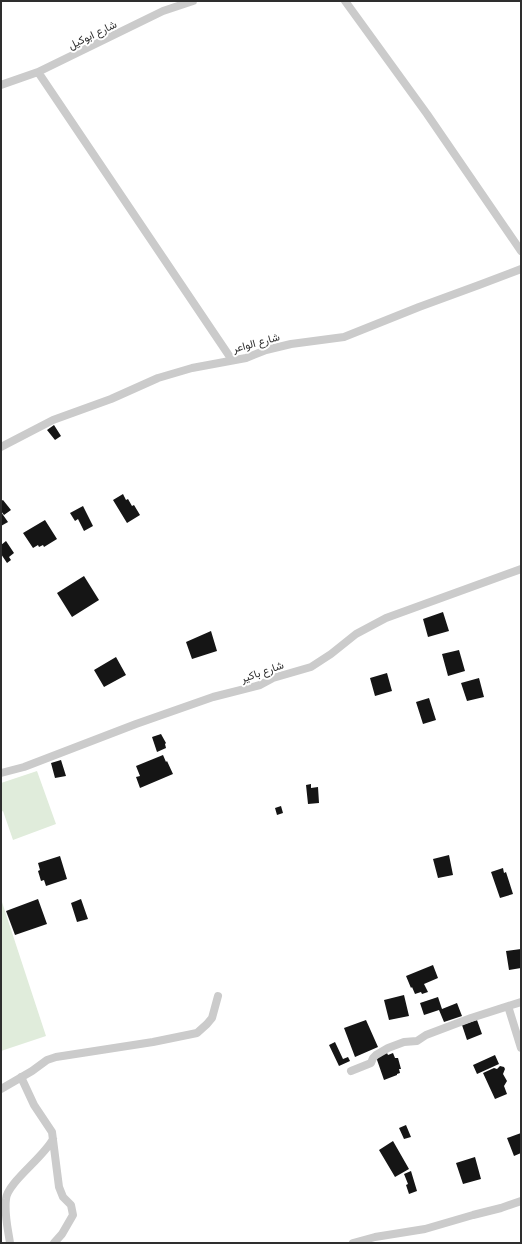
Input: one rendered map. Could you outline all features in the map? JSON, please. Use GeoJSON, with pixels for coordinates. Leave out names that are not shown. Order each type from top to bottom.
{"type":"FeatureCollection","features":[{"type":"Feature","properties":{"kind":"street","name":"شارع ابوكيل"},"geometry":{"type":"LineString","coordinates":[[1,85],[38,72],[163,12],[193,1]]}},
{"type":"Feature","properties":{"kind":"street"},"geometry":{"type":"LineString","coordinates":[[345,1],[427,114],[521,251]]}},
{"type":"Feature","properties":{"kind":"street"},"geometry":{"type":"LineString","coordinates":[[38,72],[232,360]]}},
{"type":"Feature","properties":{"kind":"street","name":"شارع الواعر"},"geometry":{"type":"LineString","coordinates":[[1,447],[52,420],[111,400],[158,378],[192,368],[246,358],[266,350],[291,344],[344,337],[419,306],[521,269]]}},
{"type":"Feature","properties":{"kind":"street","name":"شارع باكير"},"geometry":{"type":"LineString","coordinates":[[1,773],[24,767],[136,724],[213,697],[260,685],[273,678],[311,667],[331,654],[356,634],[386,618],[521,569]]}},
{"type":"Feature","properties":{"kind":"street"},"geometry":{"type":"LineString","coordinates":[[1,1089],[47,1060],[56,1057],[153,1042],[197,1033],[212,1018],[218,996]]}},
{"type":"Feature","properties":{"kind":"street"},"geometry":{"type":"LineString","coordinates":[[352,1071],[371,1063],[372,1058],[388,1048],[404,1042],[417,1041],[426,1035],[471,1018],[521,1002]]}},
{"type":"Feature","properties":{"kind":"street"},"geometry":{"type":"LineString","coordinates":[[508,1006],[521,1048]]}},
{"type":"Feature","properties":{"kind":"street"},"geometry":{"type":"LineString","coordinates":[[21,1077],[34,1106],[52,1132],[59,1187],[63,1197],[71,1205],[73,1215],[62,1234],[54,1243]]}},
{"type":"Feature","properties":{"kind":"street"},"geometry":{"type":"LineString","coordinates":[[10,1243],[5,1209],[6,1198],[10,1188],[49,1148],[53,1139]]}},
{"type":"Feature","properties":{"kind":"street"},"geometry":{"type":"LineString","coordinates":[[353,1243],[375,1237],[425,1229],[521,1201]]}},
{"type":"Feature","properties":{"kind":"green space"},"geometry":{"type":"Polygon","coordinates":[[[37,771],[56,824],[13,840],[3,811],[1,812],[1,783],[37,771]]]}},
{"type":"Feature","properties":{"kind":"green space"},"geometry":{"type":"Polygon","coordinates":[[[1,899],[46,1036],[1,1051],[1,899]]]}},
{"type":"Feature","properties":{"kind":"building"},"geometry":{"type":"Polygon","coordinates":[[[54,425],[61,436],[55,440],[47,430],[54,425]]]}},
{"type":"Feature","properties":{"kind":"building"},"geometry":{"type":"Polygon","coordinates":[[[123,494],[132,506],[134,505],[140,515],[127,523],[113,500],[123,494]]]}},
{"type":"Feature","properties":{"kind":"building"},"geometry":{"type":"Polygon","coordinates":[[[3,500],[11,510],[4,515],[1,511],[1,501],[3,500]]]}},
{"type":"Feature","properties":{"kind":"building"},"geometry":{"type":"Polygon","coordinates":[[[83,506],[93,526],[84,531],[78,519],[75,521],[70,513],[83,506]]]}},
{"type":"Feature","properties":{"kind":"building"},"geometry":{"type":"Polygon","coordinates":[[[1,512],[8,522],[1,526],[1,512]]]}},
{"type":"Feature","properties":{"kind":"building"},"geometry":{"type":"Polygon","coordinates":[[[45,520],[57,539],[44,547],[43,545],[39,547],[38,545],[33,548],[23,533],[45,520]]]}},
{"type":"Feature","properties":{"kind":"building"},"geometry":{"type":"Polygon","coordinates":[[[6,541],[14,553],[9,557],[11,560],[7,563],[1,554],[1,545],[6,541]]]}},
{"type":"Feature","properties":{"kind":"building"},"geometry":{"type":"Polygon","coordinates":[[[84,576],[99,600],[72,617],[57,593],[84,576]]]}},
{"type":"Feature","properties":{"kind":"building"},"geometry":{"type":"Polygon","coordinates":[[[443,612],[449,631],[428,637],[423,619],[443,612]]]}},
{"type":"Feature","properties":{"kind":"building"},"geometry":{"type":"Polygon","coordinates":[[[211,631],[217,651],[192,659],[186,642],[211,631]]]}},
{"type":"Feature","properties":{"kind":"building"},"geometry":{"type":"Polygon","coordinates":[[[459,650],[465,671],[448,676],[442,654],[459,650]]]}},
{"type":"Feature","properties":{"kind":"building"},"geometry":{"type":"Polygon","coordinates":[[[116,657],[126,675],[104,687],[94,670],[116,657]]]}},
{"type":"Feature","properties":{"kind":"building"},"geometry":{"type":"Polygon","coordinates":[[[387,673],[392,691],[375,696],[370,678],[387,673]]]}},
{"type":"Feature","properties":{"kind":"building"},"geometry":{"type":"Polygon","coordinates":[[[479,678],[484,697],[467,701],[461,683],[479,678]]]}},
{"type":"Feature","properties":{"kind":"building"},"geometry":{"type":"Polygon","coordinates":[[[429,698],[436,720],[423,724],[416,702],[429,698]]]}},
{"type":"Feature","properties":{"kind":"building"},"geometry":{"type":"Polygon","coordinates":[[[161,734],[166,743],[166,748],[157,752],[152,737],[161,734]]]}},
{"type":"Feature","properties":{"kind":"building"},"geometry":{"type":"Polygon","coordinates":[[[163,755],[173,774],[140,788],[136,777],[140,776],[136,766],[163,755]]]}},
{"type":"Feature","properties":{"kind":"building"},"geometry":{"type":"Polygon","coordinates":[[[61,760],[66,776],[55,778],[51,763],[61,760]]]}},
{"type":"Feature","properties":{"kind":"building"},"geometry":{"type":"Polygon","coordinates":[[[311,784],[311,788],[318,787],[319,803],[308,804],[306,785],[311,784]]]}},
{"type":"Feature","properties":{"kind":"building"},"geometry":{"type":"Polygon","coordinates":[[[281,806],[283,813],[277,815],[275,808],[281,806]]]}},
{"type":"Feature","properties":{"kind":"building"},"geometry":{"type":"Polygon","coordinates":[[[449,855],[453,875],[438,878],[433,859],[449,855]]]}},
{"type":"Feature","properties":{"kind":"building"},"geometry":{"type":"Polygon","coordinates":[[[60,856],[67,879],[46,886],[44,880],[41,881],[38,871],[40,870],[38,863],[60,856]]]}},
{"type":"Feature","properties":{"kind":"building"},"geometry":{"type":"Polygon","coordinates":[[[503,868],[504,873],[506,872],[513,894],[500,898],[491,872],[503,868]]]}},
{"type":"Feature","properties":{"kind":"building"},"geometry":{"type":"Polygon","coordinates":[[[38,899],[47,924],[15,935],[6,911],[38,899]]]}},
{"type":"Feature","properties":{"kind":"building"},"geometry":{"type":"Polygon","coordinates":[[[81,899],[88,919],[77,922],[71,903],[81,899]]]}},
{"type":"Feature","properties":{"kind":"building"},"geometry":{"type":"Polygon","coordinates":[[[521,949],[521,968],[509,970],[506,951],[521,949]]]}},
{"type":"Feature","properties":{"kind":"building"},"geometry":{"type":"Polygon","coordinates":[[[433,965],[438,978],[424,984],[428,992],[415,994],[406,976],[433,965]]]}},
{"type":"Feature","properties":{"kind":"building"},"geometry":{"type":"Polygon","coordinates":[[[404,995],[409,1016],[389,1020],[384,1000],[404,995]]]}},
{"type":"Feature","properties":{"kind":"building"},"geometry":{"type":"Polygon","coordinates":[[[438,997],[442,1009],[457,1003],[462,1016],[444,1022],[439,1010],[424,1015],[420,1003],[438,997]]]}},
{"type":"Feature","properties":{"kind":"building"},"geometry":{"type":"Polygon","coordinates":[[[366,1020],[378,1047],[355,1057],[344,1028],[366,1020]]]}},
{"type":"Feature","properties":{"kind":"building"},"geometry":{"type":"Polygon","coordinates":[[[477,1020],[482,1034],[467,1040],[462,1025],[477,1020]]]}},
{"type":"Feature","properties":{"kind":"building"},"geometry":{"type":"Polygon","coordinates":[[[335,1042],[343,1059],[348,1057],[350,1061],[339,1066],[329,1045],[335,1042]]]}},
{"type":"Feature","properties":{"kind":"building"},"geometry":{"type":"Polygon","coordinates":[[[387,1053],[388,1055],[393,1053],[395,1058],[398,1058],[401,1069],[399,1069],[400,1073],[397,1075],[384,1080],[376,1057],[387,1053]]]}},
{"type":"Feature","properties":{"kind":"building"},"geometry":{"type":"Polygon","coordinates":[[[495,1055],[499,1064],[477,1074],[473,1065],[495,1055]]]}},
{"type":"Feature","properties":{"kind":"building"},"geometry":{"type":"Polygon","coordinates":[[[500,1066],[504,1067],[505,1069],[503,1074],[507,1081],[504,1086],[507,1094],[495,1099],[483,1073],[494,1068],[497,1069],[500,1066]]]}},
{"type":"Feature","properties":{"kind":"building"},"geometry":{"type":"Polygon","coordinates":[[[406,1125],[411,1137],[404,1139],[399,1128],[406,1125]]]}},
{"type":"Feature","properties":{"kind":"building"},"geometry":{"type":"Polygon","coordinates":[[[521,1133],[521,1153],[514,1156],[507,1138],[521,1133]]]}},
{"type":"Feature","properties":{"kind":"building"},"geometry":{"type":"Polygon","coordinates":[[[393,1141],[409,1169],[395,1177],[379,1150],[393,1141]]]}},
{"type":"Feature","properties":{"kind":"building"},"geometry":{"type":"Polygon","coordinates":[[[475,1157],[481,1179],[463,1184],[456,1163],[475,1157]]]}},
{"type":"Feature","properties":{"kind":"building"},"geometry":{"type":"Polygon","coordinates":[[[411,1171],[417,1191],[409,1194],[406,1185],[408,1184],[404,1174],[411,1171]]]}}]}
